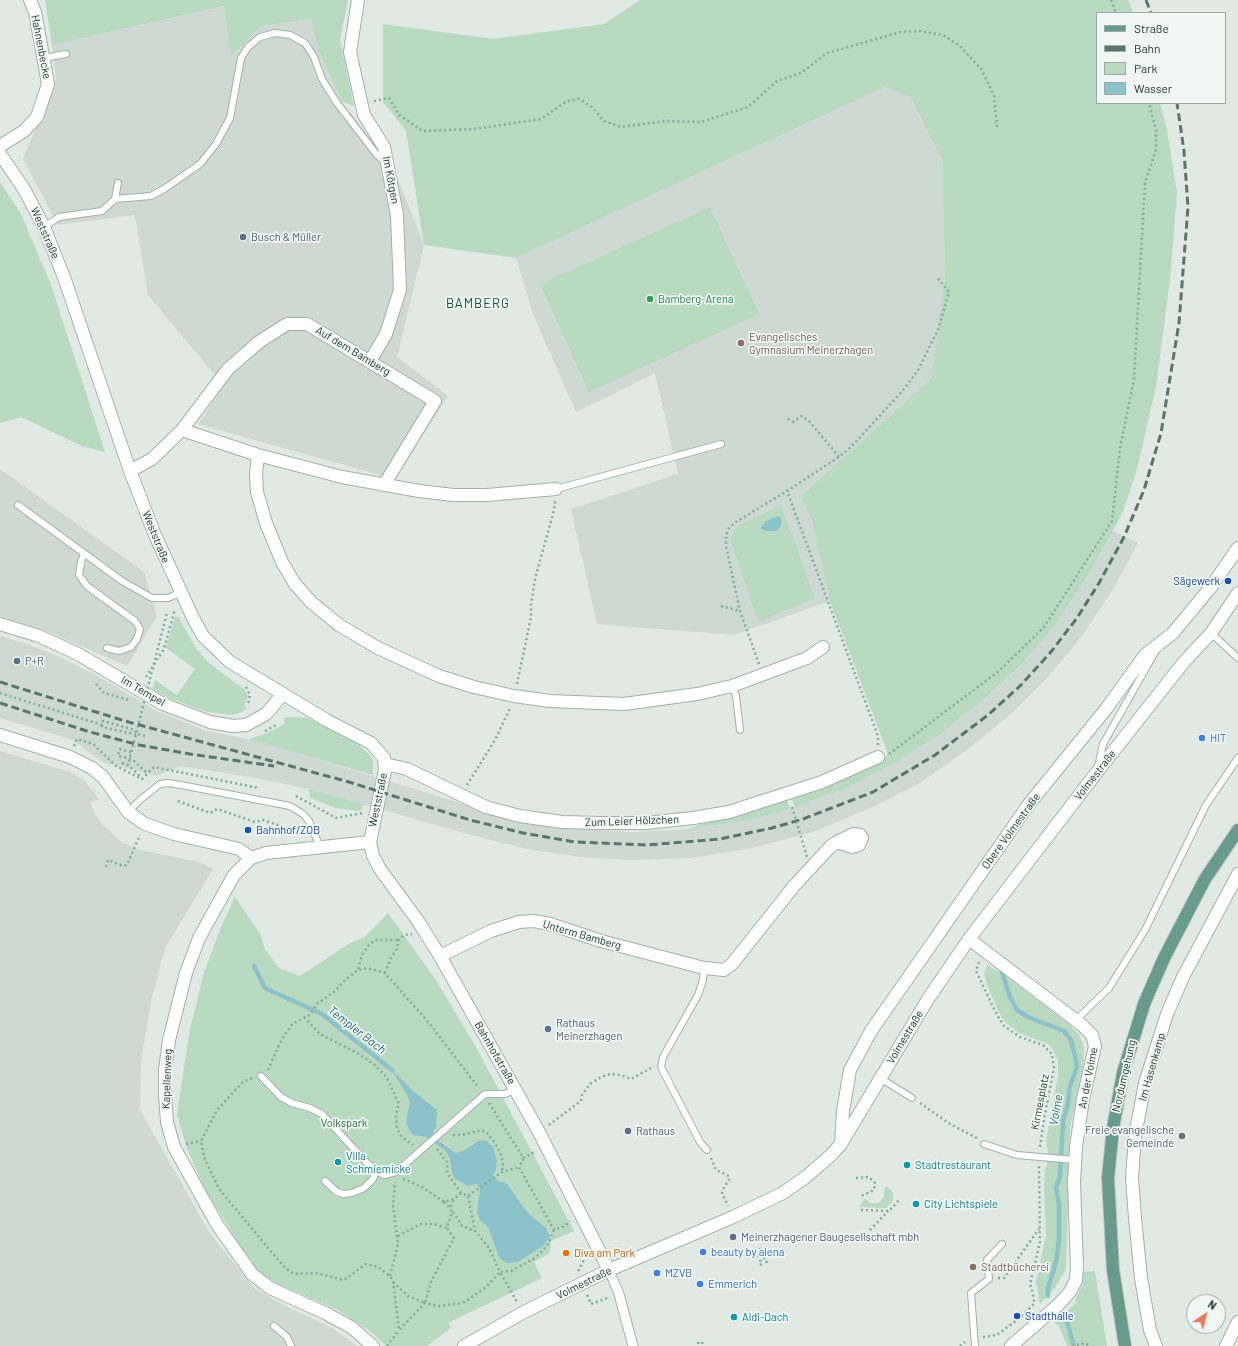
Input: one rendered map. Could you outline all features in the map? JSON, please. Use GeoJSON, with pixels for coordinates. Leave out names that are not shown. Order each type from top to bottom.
{"type":"FeatureCollection","features":[{"type":"Feature","properties":{"kind":"main road","name":"Nordumgehung"},"geometry":{"type":"LineString","coordinates":[[1125,1346],[1113,1270],[1108,1178],[1113,1128],[1123,1073],[1144,1004],[1161,964],[1205,879],[1238,830]]}},
{"type":"Feature","properties":{"kind":"street","name":"Hahnenbecke"},"geometry":{"type":"LineString","coordinates":[[0,146],[24,131],[37,117],[48,84],[35,12],[30,0]]}},
{"type":"Feature","properties":{"kind":"street","name":"Im Kötgen"},"geometry":{"type":"LineString","coordinates":[[358,0],[350,52],[364,115],[384,147],[388,165],[397,215],[400,290],[386,334],[370,361]]}},
{"type":"Feature","properties":{"kind":"street","name":"Weststraße"},"geometry":{"type":"LineString","coordinates":[[0,154],[24,189],[44,227],[65,280],[130,471],[180,593],[203,636],[230,662],[283,694],[371,743],[384,758],[385,764],[370,842]]}},
{"type":"Feature","properties":{"kind":"street","name":"Auf dem Bamberg"},"geometry":{"type":"LineString","coordinates":[[130,471],[152,459],[182,430],[228,369],[259,342],[287,324],[307,324],[435,401],[384,485]]}},
{"type":"Feature","properties":{"kind":"street"},"geometry":{"type":"LineString","coordinates":[[182,430],[258,455],[419,492],[454,495],[487,495],[556,489]]}},
{"type":"Feature","properties":{"kind":"street"},"geometry":{"type":"LineString","coordinates":[[258,455],[256,474],[257,492],[266,523],[282,562],[295,584],[311,602],[339,625],[378,648],[439,676],[474,687],[514,696],[558,702],[624,704],[697,694],[732,686],[807,658],[823,647]]}},
{"type":"Feature","properties":{"kind":"street","name":"Obere Volmestraße"},"geometry":{"type":"LineString","coordinates":[[841,1144],[843,1111],[850,1070],[872,1030],[1029,804],[1106,709],[1145,655],[1178,627],[1211,587],[1238,548]]}},
{"type":"Feature","properties":{"kind":"street","name":"Volmestraße"},"geometry":{"type":"LineString","coordinates":[[464,1346],[524,1312],[609,1270],[784,1194],[807,1176],[841,1144],[928,999],[969,939],[1097,772],[1184,662],[1211,633],[1238,593]]}},
{"type":"Feature","properties":{"kind":"street","name":"Im Tempel"},"geometry":{"type":"LineString","coordinates":[[0,624],[39,636],[78,654],[163,704],[210,722],[233,726],[246,725],[266,714],[283,694]]}},
{"type":"Feature","properties":{"kind":"street"},"geometry":{"type":"LineString","coordinates":[[0,735],[70,757],[92,768],[103,777],[128,812],[138,820],[155,828],[239,849],[251,858]]}},
{"type":"Feature","properties":{"kind":"street","name":"Zum Leier Hölzchen"},"geometry":{"type":"LineString","coordinates":[[385,764],[407,769],[462,797],[486,807],[520,816],[562,822],[639,823],[678,820],[729,812],[822,782],[878,757]]}},
{"type":"Feature","properties":{"kind":"street","name":"Kapellenweg"},"geometry":{"type":"LineString","coordinates":[[370,842],[266,853],[251,858],[234,875],[223,891],[199,938],[186,973],[175,1010],[166,1070],[165,1110],[169,1134],[182,1164],[218,1226],[252,1274],[270,1288],[351,1327],[374,1346]]}},
{"type":"Feature","properties":{"kind":"street","name":"Bahnhofstraße"},"geometry":{"type":"LineString","coordinates":[[370,842],[373,856],[380,869],[427,935],[440,956],[516,1089],[609,1270]]}},
{"type":"Feature","properties":{"kind":"street","name":"Unterm Bamberg"},"geometry":{"type":"LineString","coordinates":[[440,956],[491,931],[519,922],[534,922],[550,924],[601,941],[704,968],[724,970],[732,964],[815,862],[837,842]]}},
{"type":"Feature","properties":{"kind":"street","name":"Im Hasenkamp"},"geometry":{"type":"LineString","coordinates":[[1156,1346],[1149,1323],[1136,1226],[1132,1178],[1135,1136],[1145,1083],[1167,1014],[1183,977],[1238,874]]}},
{"type":"Feature","properties":{"kind":"street","name":"An der Volme"},"geometry":{"type":"LineString","coordinates":[[969,939],[1076,1020],[1092,1035],[1095,1046],[1083,1099],[1075,1160],[1076,1280],[1068,1294],[1048,1314],[1011,1346]]}},
{"type":"Feature","properties":{"kind":"street"},"geometry":{"type":"LineString","coordinates":[[609,1270],[619,1294],[633,1346]]}},
{"type":"Feature","properties":{"kind":"street"},"geometry":{"type":"LineString","coordinates":[[1226,1346],[1238,1322]]}},
{"type":"Feature","properties":{"kind":"lane"},"geometry":{"type":"LineString","coordinates":[[115,199],[151,196],[164,189],[200,164],[216,144],[230,118],[241,58],[248,47],[260,37],[275,33],[290,35],[305,43],[314,57],[322,79],[337,103],[377,155],[388,165]]}},
{"type":"Feature","properties":{"kind":"lane"},"geometry":{"type":"LineString","coordinates":[[44,58],[66,54]]}},
{"type":"Feature","properties":{"kind":"lane"},"geometry":{"type":"LineString","coordinates":[[44,227],[59,217],[102,211],[115,199],[118,183]]}},
{"type":"Feature","properties":{"kind":"lane"},"geometry":{"type":"LineString","coordinates":[[556,489],[721,444]]}},
{"type":"Feature","properties":{"kind":"lane"},"geometry":{"type":"LineString","coordinates":[[18,505],[122,581],[152,598],[168,598],[180,593]]}},
{"type":"Feature","properties":{"kind":"lane"},"geometry":{"type":"LineString","coordinates":[[84,553],[81,562],[80,575],[87,586],[135,621],[140,629],[137,639],[131,647],[119,651],[106,648]]}},
{"type":"Feature","properties":{"kind":"lane"},"geometry":{"type":"LineString","coordinates":[[1211,633],[1238,658]]}},
{"type":"Feature","properties":{"kind":"lane"},"geometry":{"type":"LineString","coordinates":[[1097,772],[1103,744],[1158,645]]}},
{"type":"Feature","properties":{"kind":"lane"},"geometry":{"type":"LineString","coordinates":[[732,686],[736,696],[740,730]]}},
{"type":"Feature","properties":{"kind":"lane"},"geometry":{"type":"LineString","coordinates":[[1076,1020],[1109,988],[1146,930],[1206,805],[1238,758]]}},
{"type":"Feature","properties":{"kind":"lane"},"geometry":{"type":"LineString","coordinates":[[128,812],[160,784],[181,785],[290,806],[303,814],[309,821],[320,847]]}},
{"type":"Feature","properties":{"kind":"lane"},"geometry":{"type":"LineString","coordinates":[[704,968],[703,980],[698,995],[663,1056],[661,1067],[693,1129],[707,1150]]}},
{"type":"Feature","properties":{"kind":"lane"},"geometry":{"type":"LineString","coordinates":[[261,1076],[281,1097],[292,1103],[310,1108],[322,1114],[376,1171],[384,1175],[396,1173],[420,1150],[485,1094],[505,1094],[516,1089]]}},
{"type":"Feature","properties":{"kind":"lane"},"geometry":{"type":"LineString","coordinates":[[880,1078],[912,1098]]}},
{"type":"Feature","properties":{"kind":"lane"},"geometry":{"type":"LineString","coordinates":[[982,1142],[1013,1154],[1041,1155],[1075,1160]]}},
{"type":"Feature","properties":{"kind":"lane"},"geometry":{"type":"LineString","coordinates":[[325,1181],[337,1192],[344,1194],[352,1193],[364,1188],[373,1179],[376,1171]]}},
{"type":"Feature","properties":{"kind":"lane"},"geometry":{"type":"LineString","coordinates":[[975,1346],[971,1293],[988,1278],[987,1260],[1002,1244]]}},
{"type":"Feature","properties":{"kind":"lane"},"geometry":{"type":"LineString","coordinates":[[274,1326],[287,1337],[291,1346]]}},
{"type":"Feature","properties":{"kind":"path"},"geometry":{"type":"LineString","coordinates":[[1111,0],[1116,12]]}},
{"type":"Feature","properties":{"kind":"path"},"geometry":{"type":"LineString","coordinates":[[362,106],[378,99],[390,98],[399,115],[423,131],[475,129],[540,119],[567,101],[579,99],[592,107],[604,121],[621,126],[665,121],[702,122],[748,107],[777,81],[801,73],[827,53],[901,32],[920,31],[944,35],[960,46],[981,69],[994,95],[996,128]]}},
{"type":"Feature","properties":{"kind":"path"},"geometry":{"type":"LineString","coordinates":[[787,491],[878,736],[878,757],[893,752],[999,671],[1044,627],[1112,521],[1120,448],[1134,379],[1145,183],[1156,150],[1156,130],[1149,104]]}},
{"type":"Feature","properties":{"kind":"path"},"geometry":{"type":"LineString","coordinates":[[763,675],[740,611],[726,546],[726,535],[729,528],[736,522],[839,457],[852,446],[905,388],[918,370],[938,330],[949,292],[937,277]]}},
{"type":"Feature","properties":{"kind":"path"},"geometry":{"type":"LineString","coordinates":[[788,418],[793,422],[802,416],[809,421],[839,457]]}},
{"type":"Feature","properties":{"kind":"path"},"geometry":{"type":"LineString","coordinates":[[462,797],[469,781],[506,720],[514,696],[531,617],[531,605],[535,579],[554,510],[556,489]]}},
{"type":"Feature","properties":{"kind":"path"},"geometry":{"type":"LineString","coordinates":[[721,606],[740,611]]}},
{"type":"Feature","properties":{"kind":"path"},"geometry":{"type":"LineString","coordinates":[[142,779],[128,765],[122,763],[128,765],[167,613]]}},
{"type":"Feature","properties":{"kind":"path"},"geometry":{"type":"LineString","coordinates":[[146,677],[164,649],[173,614]]}},
{"type":"Feature","properties":{"kind":"path"},"geometry":{"type":"LineString","coordinates":[[96,684],[104,693],[132,701]]}},
{"type":"Feature","properties":{"kind":"path"},"geometry":{"type":"LineString","coordinates":[[0,693],[102,725],[102,727],[143,736],[137,734],[135,730],[103,721],[102,725]]}},
{"type":"Feature","properties":{"kind":"path"},"geometry":{"type":"LineString","coordinates":[[131,752],[120,750],[118,756],[132,759],[148,774]]}},
{"type":"Feature","properties":{"kind":"path"},"geometry":{"type":"LineString","coordinates":[[178,801],[210,813],[217,809],[255,822],[263,820],[290,829],[293,833]]}},
{"type":"Feature","properties":{"kind":"path"},"geometry":{"type":"LineString","coordinates":[[792,807],[807,857]]}},
{"type":"Feature","properties":{"kind":"path"},"geometry":{"type":"LineString","coordinates":[[106,867],[108,860],[123,866],[127,864],[135,847]]}},
{"type":"Feature","properties":{"kind":"path"},"geometry":{"type":"LineString","coordinates":[[358,970],[362,955],[374,940],[399,940],[409,933],[427,935]]}},
{"type":"Feature","properties":{"kind":"path"},"geometry":{"type":"LineString","coordinates":[[399,940],[397,949],[392,956],[385,973],[367,968],[358,970],[317,1004],[310,1015],[304,1016],[292,1024],[280,1043],[270,1068],[261,1076],[248,1079],[230,1095],[211,1119],[201,1141],[204,1157],[219,1189],[285,1268],[294,1274],[316,1273],[344,1280],[363,1266],[369,1264],[378,1267],[390,1276],[393,1282],[399,1330]]}},
{"type":"Feature","properties":{"kind":"path","name":"Kirmesplatz"},"geometry":{"type":"LineString","coordinates":[[986,952],[978,963],[976,971],[1000,1020],[1004,1026],[1020,1037],[1046,1047],[1052,1054],[1054,1062],[1041,1155]]}},
{"type":"Feature","properties":{"kind":"path"},"geometry":{"type":"LineString","coordinates":[[304,1016],[320,1034],[359,1054],[375,1065],[387,1078],[399,1104],[396,1114],[397,1128],[401,1136],[420,1150]]}},
{"type":"Feature","properties":{"kind":"path"},"geometry":{"type":"LineString","coordinates":[[539,1132],[581,1102],[582,1095],[590,1084],[600,1077],[610,1074],[620,1075],[632,1079],[653,1067],[661,1067]]}},
{"type":"Feature","properties":{"kind":"path"},"geometry":{"type":"LineString","coordinates":[[912,1098],[950,1124],[982,1142]]}},
{"type":"Feature","properties":{"kind":"path"},"geometry":{"type":"LineString","coordinates":[[443,1131],[452,1135],[462,1136],[481,1130],[487,1133],[500,1152],[503,1163],[502,1172]]}},
{"type":"Feature","properties":{"kind":"path"},"geometry":{"type":"LineString","coordinates":[[428,1143],[440,1151],[447,1162],[447,1173],[461,1193],[468,1196]]}},
{"type":"Feature","properties":{"kind":"path"},"geometry":{"type":"LineString","coordinates":[[707,1150],[716,1170],[729,1176],[729,1180],[722,1189],[722,1193],[733,1217]]}},
{"type":"Feature","properties":{"kind":"path"},"geometry":{"type":"LineString","coordinates":[[523,1158],[535,1152]]}},
{"type":"Feature","properties":{"kind":"path"},"geometry":{"type":"LineString","coordinates":[[1009,1326],[1034,1304],[1031,1278],[1040,1242],[1041,1155]]}},
{"type":"Feature","properties":{"kind":"path"},"geometry":{"type":"LineString","coordinates":[[468,1196],[496,1178],[502,1172],[519,1167]]}},
{"type":"Feature","properties":{"kind":"path"},"geometry":{"type":"LineString","coordinates":[[390,1276],[398,1244],[393,1205],[396,1173],[422,1187],[444,1202],[462,1226],[475,1231]]}},
{"type":"Feature","properties":{"kind":"path"},"geometry":{"type":"LineString","coordinates":[[856,1178],[869,1177],[875,1183],[874,1190],[861,1196]]}},
{"type":"Feature","properties":{"kind":"path"},"geometry":{"type":"LineString","coordinates":[[444,1202],[454,1199],[461,1193]]}},
{"type":"Feature","properties":{"kind":"path"},"geometry":{"type":"LineString","coordinates":[[468,1196],[475,1231],[489,1248],[500,1272],[524,1312]]}},
{"type":"Feature","properties":{"kind":"path"},"geometry":{"type":"LineString","coordinates":[[450,1208],[454,1199]]}},
{"type":"Feature","properties":{"kind":"path"},"geometry":{"type":"LineString","coordinates":[[870,1230],[900,1200]]}},
{"type":"Feature","properties":{"kind":"path"},"geometry":{"type":"LineString","coordinates":[[861,1210],[889,1211]]}},
{"type":"Feature","properties":{"kind":"path"},"geometry":{"type":"LineString","coordinates":[[447,1228],[452,1212]]}},
{"type":"Feature","properties":{"kind":"path"},"geometry":{"type":"LineString","coordinates":[[565,1226],[570,1221]]}},
{"type":"Feature","properties":{"kind":"path"},"geometry":{"type":"LineString","coordinates":[[387,1346],[399,1330],[425,1303],[431,1282],[454,1238],[447,1228],[434,1224],[421,1224],[397,1236]]}},
{"type":"Feature","properties":{"kind":"path"},"geometry":{"type":"LineString","coordinates":[[988,1278],[1004,1278],[1040,1228]]}},
{"type":"Feature","properties":{"kind":"path"},"geometry":{"type":"LineString","coordinates":[[393,1282],[408,1296],[425,1303],[439,1306],[463,1303],[475,1296],[500,1272],[511,1271],[535,1258],[547,1246],[554,1230]]}},
{"type":"Feature","properties":{"kind":"path"},"geometry":{"type":"LineString","coordinates":[[760,1265],[762,1264],[756,1251],[760,1249],[766,1262],[770,1260]]}},
{"type":"Feature","properties":{"kind":"path"},"geometry":{"type":"LineString","coordinates":[[702,1342],[703,1346]]}},
{"type":"Feature","properties":{"kind":"path"},"geometry":{"type":"LineString","coordinates":[[1072,1346],[1085,1343],[1090,1346]]}},
{"type":"Feature","properties":{"kind":"shaded area"},"geometry":{"type":"Polygon","coordinates":[[[224,6],[232,57],[262,26],[311,19],[318,49],[342,102],[394,169],[424,245],[397,357],[448,396],[394,479],[198,424],[224,386],[148,295],[135,215],[58,225],[23,159],[56,80],[52,45],[224,6]]]}},
{"type":"Feature","properties":{"kind":"shaded area","name":"Evangelisches Gymnasium Meinerzhagen"},"geometry":{"type":"Polygon","coordinates":[[[885,87],[912,97],[942,159],[945,274],[931,379],[801,496],[812,522],[830,601],[734,635],[597,624],[571,509],[678,474],[655,373],[576,412],[533,314],[516,258],[885,87]]]}},
{"type":"Feature","properties":{"kind":"shaded area"},"geometry":{"type":"Polygon","coordinates":[[[0,469],[144,572],[157,616],[127,666],[44,630],[0,616],[0,469]]]}},
{"type":"Feature","properties":{"kind":"shaded area"},"geometry":{"type":"Polygon","coordinates":[[[1113,531],[1138,543],[1113,589],[1081,637],[1047,678],[1010,715],[968,749],[920,783],[875,806],[813,832],[752,848],[692,858],[633,860],[580,857],[527,849],[471,835],[309,789],[250,777],[180,766],[157,776],[102,762],[73,740],[0,718],[0,636],[24,643],[55,655],[94,674],[157,711],[204,730],[261,742],[483,810],[533,822],[584,829],[633,832],[687,829],[745,821],[795,807],[846,788],[897,762],[942,733],[983,700],[1021,665],[1053,628],[1085,580],[1113,531]]]}},
{"type":"Feature","properties":{"kind":"shaded area"},"geometry":{"type":"Polygon","coordinates":[[[0,751],[70,772],[84,780],[99,799],[90,803],[96,816],[103,825],[123,843],[140,850],[199,862],[213,869],[165,948],[151,1001],[141,1060],[140,1110],[209,1232],[254,1288],[285,1306],[332,1328],[357,1346],[0,1346],[0,751]]]}},
{"type":"Feature","properties":{"kind":"green space"},"geometry":{"type":"Polygon","coordinates":[[[45,0],[348,0],[340,40],[354,106],[342,102],[318,49],[311,19],[262,26],[231,57],[224,6],[52,45],[45,0]]]}},
{"type":"Feature","properties":{"kind":"green space"},"geometry":{"type":"Polygon","coordinates":[[[640,0],[1128,0],[1133,12],[1096,12],[1096,104],[1160,104],[1167,130],[1177,193],[1170,280],[1156,387],[1137,469],[1124,509],[1113,531],[1085,580],[1053,628],[1021,665],[983,700],[942,733],[897,762],[846,788],[795,807],[791,796],[823,785],[884,758],[888,754],[830,601],[812,522],[801,496],[931,379],[945,274],[942,159],[911,97],[885,87],[516,258],[424,245],[406,131],[383,102],[383,24],[493,39],[604,24],[640,0]]]}},
{"type":"Feature","properties":{"kind":"green space"},"geometry":{"type":"Polygon","coordinates":[[[0,182],[21,214],[51,285],[105,452],[82,446],[21,417],[0,423],[0,182]]]}},
{"type":"Feature","properties":{"kind":"green space","name":"Bamberg-Arena"},"geometry":{"type":"Polygon","coordinates":[[[710,207],[759,314],[589,392],[540,284],[710,207]]]}},
{"type":"Feature","properties":{"kind":"green space"},"geometry":{"type":"Polygon","coordinates":[[[781,505],[815,598],[758,622],[731,541],[732,534],[738,526],[781,505]]]}},
{"type":"Feature","properties":{"kind":"green space"},"geometry":{"type":"Polygon","coordinates":[[[175,616],[179,618],[197,650],[209,663],[245,690],[248,696],[244,706],[247,708],[242,712],[232,715],[207,712],[169,698],[152,689],[155,680],[177,695],[195,669],[166,648],[175,616]]]}},
{"type":"Feature","properties":{"kind":"green space"},"geometry":{"type":"Polygon","coordinates":[[[284,718],[308,718],[359,745],[371,756],[373,761],[373,775],[249,739],[267,733],[285,724],[284,718]]]}},
{"type":"Feature","properties":{"kind":"green space"},"geometry":{"type":"Polygon","coordinates":[[[309,789],[364,804],[360,811],[336,808],[310,798],[309,789]]]}},
{"type":"Feature","properties":{"kind":"green space"},"geometry":{"type":"Polygon","coordinates":[[[786,797],[790,809],[745,821],[687,829],[786,797]]]}},
{"type":"Feature","properties":{"kind":"green space","name":"Volkspark"},"geometry":{"type":"Polygon","coordinates":[[[235,897],[261,935],[265,949],[279,968],[300,976],[350,943],[365,937],[388,913],[436,980],[476,1047],[574,1231],[551,1241],[550,1253],[534,1262],[542,1278],[448,1323],[451,1328],[427,1346],[386,1346],[371,1332],[338,1310],[274,1282],[262,1275],[252,1265],[206,1191],[187,1149],[177,1114],[189,1034],[204,972],[221,927],[235,897]]]}},
{"type":"Feature","properties":{"kind":"green space"},"geometry":{"type":"Polygon","coordinates":[[[987,965],[1005,975],[1071,1026],[1080,1036],[1084,1048],[1083,1067],[1070,1127],[1066,1269],[1055,1288],[1040,1304],[1036,1282],[1046,1235],[1044,1187],[1048,1150],[1046,1141],[1058,1076],[1058,1060],[1051,1047],[1046,1043],[1019,1033],[1001,1017],[987,985],[984,974],[987,965]]]}},
{"type":"Feature","properties":{"kind":"green space"},"geometry":{"type":"Polygon","coordinates":[[[887,1186],[893,1193],[893,1201],[886,1208],[859,1207],[865,1199],[871,1203],[878,1203],[884,1198],[884,1189],[887,1186]]]}},
{"type":"Feature","properties":{"kind":"green space"},"geometry":{"type":"Polygon","coordinates":[[[1095,1271],[1107,1346],[1067,1346],[1059,1326],[1054,1322],[1077,1302],[1075,1300],[1083,1284],[1083,1272],[1095,1271]]]}},
{"type":"Feature","properties":{"kind":"water"},"geometry":{"type":"Polygon","coordinates":[[[778,516],[781,518],[781,526],[776,531],[766,531],[760,528],[766,521],[778,516]]]}},
{"type":"Feature","properties":{"kind":"water"},"geometry":{"type":"Polygon","coordinates":[[[392,1070],[412,1090],[437,1110],[436,1127],[433,1131],[434,1138],[456,1153],[463,1151],[478,1141],[486,1140],[493,1147],[497,1161],[496,1169],[493,1175],[499,1182],[504,1182],[508,1185],[527,1212],[546,1228],[550,1236],[544,1245],[518,1262],[508,1263],[500,1259],[488,1227],[481,1221],[477,1214],[480,1189],[477,1184],[468,1186],[455,1179],[452,1173],[450,1158],[445,1150],[426,1137],[413,1135],[408,1128],[406,1121],[410,1103],[392,1070]]]}},
{"type":"Feature","properties":{"kind":"waterway","name":"Templer Bach"},"geometry":{"type":"LineString","coordinates":[[254,966],[265,988],[322,1014],[392,1070]]}},
{"type":"Feature","properties":{"kind":"waterway","name":"Volme"},"geometry":{"type":"LineString","coordinates":[[1000,966],[1010,997],[1017,1010],[1030,1018],[1064,1031],[1071,1040],[1076,1060],[1077,1067],[1070,1086],[1068,1103],[1063,1121],[1060,1176],[1056,1188],[1059,1205],[1059,1240],[1056,1262],[1048,1288],[1048,1296]]}},
{"type":"Feature","properties":{"kind":"waterway","name":"Volme"},"geometry":{"type":"LineString","coordinates":[[1063,1314],[1074,1346]]}},
{"type":"Feature","properties":{"kind":"railway"},"geometry":{"type":"LineString","coordinates":[[1146,0],[1151,12]]}},
{"type":"Feature","properties":{"kind":"railway"},"geometry":{"type":"LineString","coordinates":[[0,682],[125,721],[349,782],[470,820],[523,833],[575,842],[648,845],[720,839],[772,828],[803,819],[873,792],[935,755],[988,715],[1020,686],[1050,653],[1077,618],[1099,583],[1124,537],[1144,490],[1161,433],[1179,323],[1188,207],[1184,151],[1177,104]]}},
{"type":"Feature","properties":{"kind":"railway"},"geometry":{"type":"LineString","coordinates":[[0,703],[90,732],[139,745],[274,766]]}},
{"type":"Feature","properties":{"kind":"place","name":"Busch & Müller"},"geometry":{"type":"Point","coordinates":[243,237]}},
{"type":"Feature","properties":{"kind":"place","name":"Bamberg-Arena"},"geometry":{"type":"Point","coordinates":[650,299]}},
{"type":"Feature","properties":{"kind":"place","name":"Evangelisches Gymnasium Meinerzhagen"},"geometry":{"type":"Point","coordinates":[741,343]}},
{"type":"Feature","properties":{"kind":"place","name":"Sägewerk"},"geometry":{"type":"Point","coordinates":[1228,581]}},
{"type":"Feature","properties":{"kind":"place","name":"P+R"},"geometry":{"type":"Point","coordinates":[17,661]}},
{"type":"Feature","properties":{"kind":"place","name":"HIT"},"geometry":{"type":"Point","coordinates":[1202,738]}},
{"type":"Feature","properties":{"kind":"place","name":"Bahnhof/ZOB"},"geometry":{"type":"Point","coordinates":[248,830]}},
{"type":"Feature","properties":{"kind":"place","name":"Rathaus Meinerzhagen"},"geometry":{"type":"Point","coordinates":[548,1029]}},
{"type":"Feature","properties":{"kind":"place","name":"Rathaus"},"geometry":{"type":"Point","coordinates":[628,1131]}},
{"type":"Feature","properties":{"kind":"place","name":"Freie evangelische Gemeinde"},"geometry":{"type":"Point","coordinates":[1182,1136]}},
{"type":"Feature","properties":{"kind":"place","name":"Villa Schmiemicke"},"geometry":{"type":"Point","coordinates":[338,1162]}},
{"type":"Feature","properties":{"kind":"place","name":"Stadtrestaurant"},"geometry":{"type":"Point","coordinates":[907,1165]}},
{"type":"Feature","properties":{"kind":"place","name":"City Lichtspiele"},"geometry":{"type":"Point","coordinates":[916,1204]}},
{"type":"Feature","properties":{"kind":"place","name":"Meinerzhagener Baugesellschaft mbh"},"geometry":{"type":"Point","coordinates":[733,1237]}},
{"type":"Feature","properties":{"kind":"place","name":"beauty by alena"},"geometry":{"type":"Point","coordinates":[703,1252]}},
{"type":"Feature","properties":{"kind":"place","name":"Diva am Park"},"geometry":{"type":"Point","coordinates":[566,1253]}},
{"type":"Feature","properties":{"kind":"place","name":"Stadtbücherei"},"geometry":{"type":"Point","coordinates":[973,1267]}},
{"type":"Feature","properties":{"kind":"place","name":"MZVB"},"geometry":{"type":"Point","coordinates":[657,1273]}},
{"type":"Feature","properties":{"kind":"place","name":"Emmerich"},"geometry":{"type":"Point","coordinates":[700,1284]}},
{"type":"Feature","properties":{"kind":"place","name":"Stadthalle"},"geometry":{"type":"Point","coordinates":[1017,1316]}},
{"type":"Feature","properties":{"kind":"place","name":"Aldi-Dach"},"geometry":{"type":"Point","coordinates":[734,1317]}},
{"type":"Feature","properties":{"kind":"district","name":"BAMBERG"},"geometry":{"type":"Point","coordinates":[478,304]}}]}
